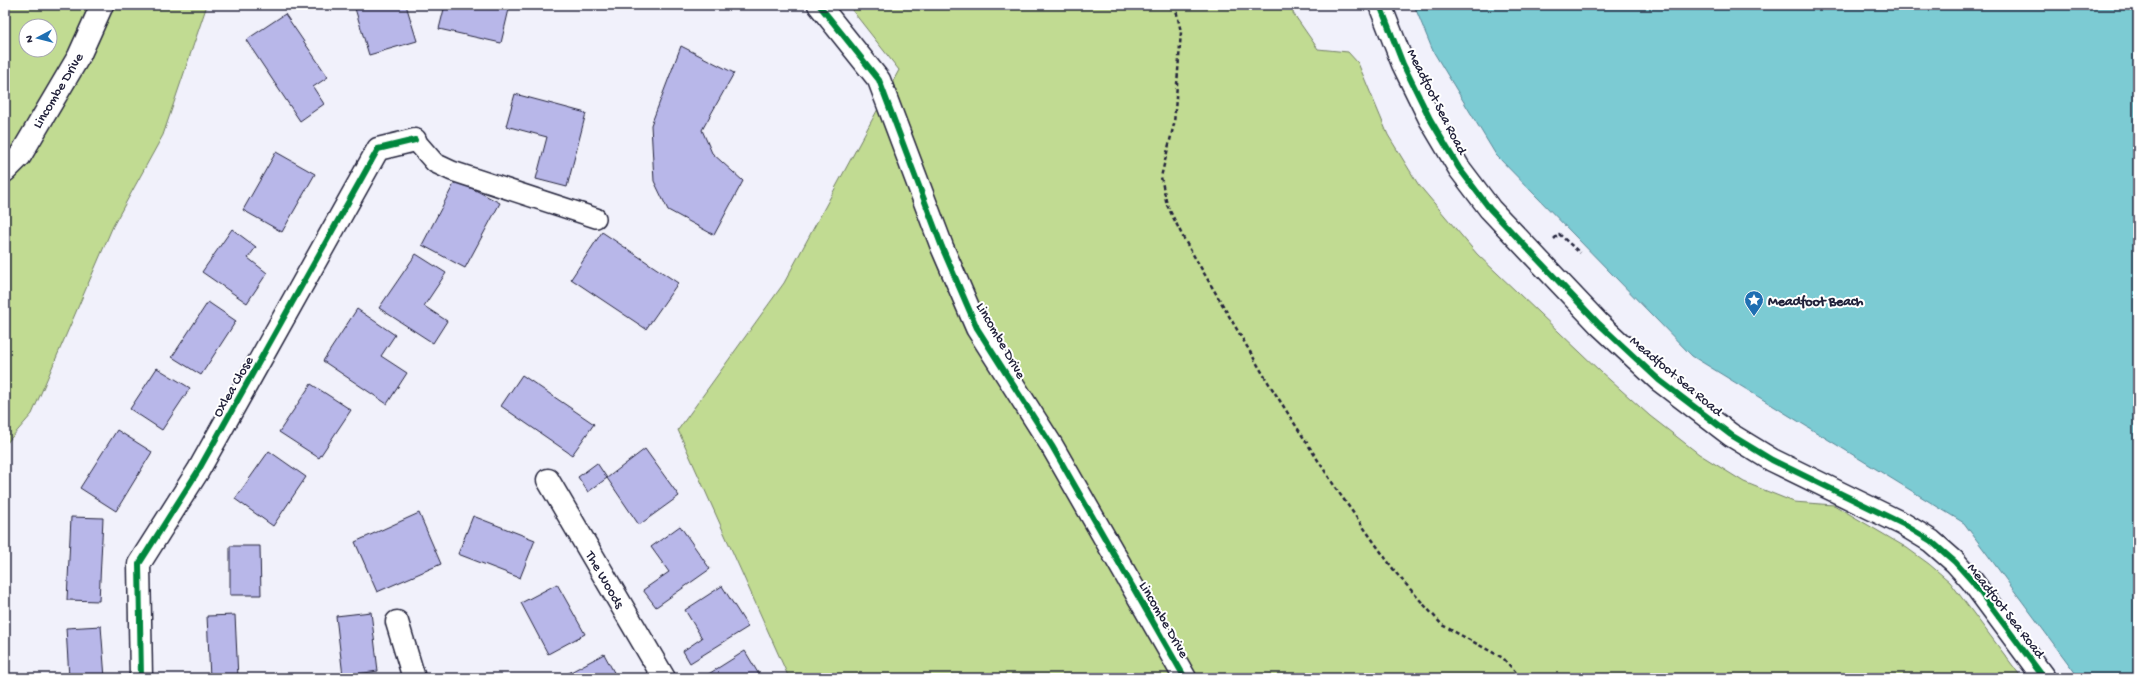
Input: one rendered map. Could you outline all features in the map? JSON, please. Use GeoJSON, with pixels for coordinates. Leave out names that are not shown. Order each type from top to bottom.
{"type":"FeatureCollection","features":[{"type":"Feature","properties":{"kind":"street","name":"Lincombe Drive"},"geometry":{"type":"LineString","coordinates":[[5,171],[20,156],[79,56],[102,5]]}},
{"type":"Feature","properties":{"kind":"street","name":"Lincombe Drive"},"geometry":{"type":"LineString","coordinates":[[819,5],[879,80],[942,247],[978,328],[1052,446],[1185,678]]}},
{"type":"Feature","properties":{"kind":"street","name":"Meadfoot Sea Road"},"geometry":{"type":"LineString","coordinates":[[1380,5],[1403,64],[1430,119],[1459,168],[1490,209],[1599,324],[1659,380],[1731,435],[1772,460],[1903,524],[1931,541],[1955,562],[1972,581],[2044,678]]}},
{"type":"Feature","properties":{"kind":"street","name":"Oxlea Close"},"geometry":{"type":"LineString","coordinates":[[141,678],[139,564],[202,464],[378,149],[415,140]]}},
{"type":"Feature","properties":{"kind":"street","name":"The Woods"},"geometry":{"type":"LineString","coordinates":[[548,480],[664,678]]}},
{"type":"Feature","properties":{"kind":"street"},"geometry":{"type":"LineString","coordinates":[[397,622],[414,678]]}},
{"type":"Feature","properties":{"kind":"lane"},"geometry":{"type":"LineString","coordinates":[[415,140],[435,163],[452,171],[596,218]]}},
{"type":"Feature","properties":{"kind":"path"},"geometry":{"type":"LineString","coordinates":[[1175,5],[1181,32],[1174,124],[1161,178],[1167,205],[1184,239],[1270,386],[1337,490],[1396,573],[1442,625],[1503,658],[1521,678]]}},
{"type":"Feature","properties":{"kind":"path"},"geometry":{"type":"LineString","coordinates":[[1564,239],[1580,253]]}},
{"type":"Feature","properties":{"kind":"green space"},"geometry":{"type":"Polygon","coordinates":[[[5,5],[207,5],[163,135],[113,226],[32,414],[5,445],[5,5]]]}},
{"type":"Feature","properties":{"kind":"green space"},"geometry":{"type":"Polygon","coordinates":[[[848,5],[1294,5],[1293,13],[1318,49],[1348,52],[1358,63],[1388,135],[1418,184],[1477,254],[1601,372],[1650,416],[1699,454],[1744,482],[1794,502],[1834,505],[1907,548],[1950,582],[2022,678],[789,678],[678,430],[784,283],[899,70],[848,5]]]}},
{"type":"Feature","properties":{"kind":"water"},"geometry":{"type":"Polygon","coordinates":[[[1414,5],[2138,5],[2138,678],[2079,678],[1964,523],[1692,356],[1496,155],[1433,51],[1414,5]]]}},
{"type":"Feature","properties":{"kind":"building"},"geometry":{"type":"Polygon","coordinates":[[[354,5],[406,5],[417,41],[369,55],[354,5]]]}},
{"type":"Feature","properties":{"kind":"building"},"geometry":{"type":"Polygon","coordinates":[[[445,5],[510,5],[501,43],[439,29],[445,5]]]}},
{"type":"Feature","properties":{"kind":"building"},"geometry":{"type":"Polygon","coordinates":[[[285,14],[328,77],[313,87],[324,104],[300,121],[246,40],[285,14]]]}},
{"type":"Feature","properties":{"kind":"building"},"geometry":{"type":"Polygon","coordinates":[[[681,46],[734,73],[702,130],[712,153],[743,181],[714,235],[668,210],[654,181],[651,125],[681,46]]]}},
{"type":"Feature","properties":{"kind":"building"},"geometry":{"type":"Polygon","coordinates":[[[515,94],[586,113],[567,187],[536,179],[547,137],[506,126],[515,94]]]}},
{"type":"Feature","properties":{"kind":"building"},"geometry":{"type":"Polygon","coordinates":[[[276,152],[315,174],[282,232],[243,210],[276,152]]]}},
{"type":"Feature","properties":{"kind":"building"},"geometry":{"type":"Polygon","coordinates":[[[456,180],[500,203],[465,268],[422,245],[456,180]]]}},
{"type":"Feature","properties":{"kind":"building"},"geometry":{"type":"Polygon","coordinates":[[[232,229],[256,247],[248,258],[267,273],[247,303],[202,272],[232,229]]]}},
{"type":"Feature","properties":{"kind":"building"},"geometry":{"type":"Polygon","coordinates":[[[602,232],[678,283],[646,329],[571,279],[602,232]]]}},
{"type":"Feature","properties":{"kind":"building"},"geometry":{"type":"Polygon","coordinates":[[[416,254],[446,273],[424,306],[447,321],[433,343],[379,308],[416,254]]]}},
{"type":"Feature","properties":{"kind":"building"},"geometry":{"type":"Polygon","coordinates":[[[208,302],[236,321],[201,375],[172,357],[208,302]]]}},
{"type":"Feature","properties":{"kind":"building"},"geometry":{"type":"Polygon","coordinates":[[[357,309],[395,335],[381,356],[407,373],[387,404],[323,361],[357,309]]]}},
{"type":"Feature","properties":{"kind":"building"},"geometry":{"type":"Polygon","coordinates":[[[157,368],[190,388],[162,430],[130,409],[157,368]]]}},
{"type":"Feature","properties":{"kind":"building"},"geometry":{"type":"Polygon","coordinates":[[[522,375],[594,424],[572,455],[501,406],[522,375]]]}},
{"type":"Feature","properties":{"kind":"building"},"geometry":{"type":"Polygon","coordinates":[[[311,384],[351,410],[319,458],[279,432],[311,384]]]}},
{"type":"Feature","properties":{"kind":"building"},"geometry":{"type":"Polygon","coordinates":[[[117,430],[152,452],[116,511],[80,488],[117,430]]]}},
{"type":"Feature","properties":{"kind":"building"},"geometry":{"type":"Polygon","coordinates":[[[645,449],[679,496],[639,525],[607,478],[645,449]]]}},
{"type":"Feature","properties":{"kind":"building"},"geometry":{"type":"Polygon","coordinates":[[[269,451],[306,477],[273,526],[235,499],[269,451]]]}},
{"type":"Feature","properties":{"kind":"building"},"geometry":{"type":"Polygon","coordinates":[[[597,463],[607,478],[588,492],[578,477],[597,463]]]}},
{"type":"Feature","properties":{"kind":"building"},"geometry":{"type":"Polygon","coordinates":[[[419,513],[441,564],[377,592],[355,542],[419,513]]]}},
{"type":"Feature","properties":{"kind":"building"},"geometry":{"type":"Polygon","coordinates":[[[473,516],[535,540],[520,578],[458,554],[473,516]]]}},
{"type":"Feature","properties":{"kind":"building"},"geometry":{"type":"Polygon","coordinates":[[[71,517],[103,518],[99,601],[67,600],[71,517]]]}},
{"type":"Feature","properties":{"kind":"building"},"geometry":{"type":"Polygon","coordinates":[[[680,526],[710,569],[656,607],[643,590],[669,572],[651,547],[680,526]]]}},
{"type":"Feature","properties":{"kind":"building"},"geometry":{"type":"Polygon","coordinates":[[[230,546],[260,546],[261,595],[230,595],[230,546]]]}},
{"type":"Feature","properties":{"kind":"building"},"geometry":{"type":"Polygon","coordinates":[[[557,584],[585,634],[548,654],[521,603],[557,584]]]}},
{"type":"Feature","properties":{"kind":"building"},"geometry":{"type":"Polygon","coordinates":[[[722,586],[748,627],[690,663],[683,651],[702,638],[685,610],[722,586]]]}},
{"type":"Feature","properties":{"kind":"building"},"geometry":{"type":"Polygon","coordinates":[[[371,612],[378,671],[343,676],[336,616],[371,612]]]}},
{"type":"Feature","properties":{"kind":"building"},"geometry":{"type":"Polygon","coordinates":[[[235,615],[238,678],[210,678],[207,616],[235,615]]]}},
{"type":"Feature","properties":{"kind":"building"},"geometry":{"type":"Polygon","coordinates":[[[101,626],[105,678],[69,678],[66,628],[101,626]]]}},
{"type":"Feature","properties":{"kind":"building"},"geometry":{"type":"Polygon","coordinates":[[[745,651],[761,678],[709,678],[707,675],[745,651]]]}},
{"type":"Feature","properties":{"kind":"building"},"geometry":{"type":"Polygon","coordinates":[[[604,654],[617,678],[569,678],[567,674],[604,654]]]}},
{"type":"Feature","properties":{"kind":"cycle path"},"geometry":{"type":"LineString","coordinates":[[819,5],[879,80],[942,247],[977,328],[1052,446],[1185,678]]}},
{"type":"Feature","properties":{"kind":"cycle path"},"geometry":{"type":"LineString","coordinates":[[1380,5],[1403,64],[1430,119],[1459,168],[1490,209],[1599,324],[1659,380],[1731,435],[1772,460],[1903,524],[1931,541],[1955,562],[1972,581],[2044,678]]}},
{"type":"Feature","properties":{"kind":"cycle path"},"geometry":{"type":"LineString","coordinates":[[141,678],[139,564],[198,471],[378,149],[415,140]]}},
{"type":"Feature","properties":{"kind":"place","name":"Meadfoot Beach"},"geometry":{"type":"Point","coordinates":[1754,317]}}]}
